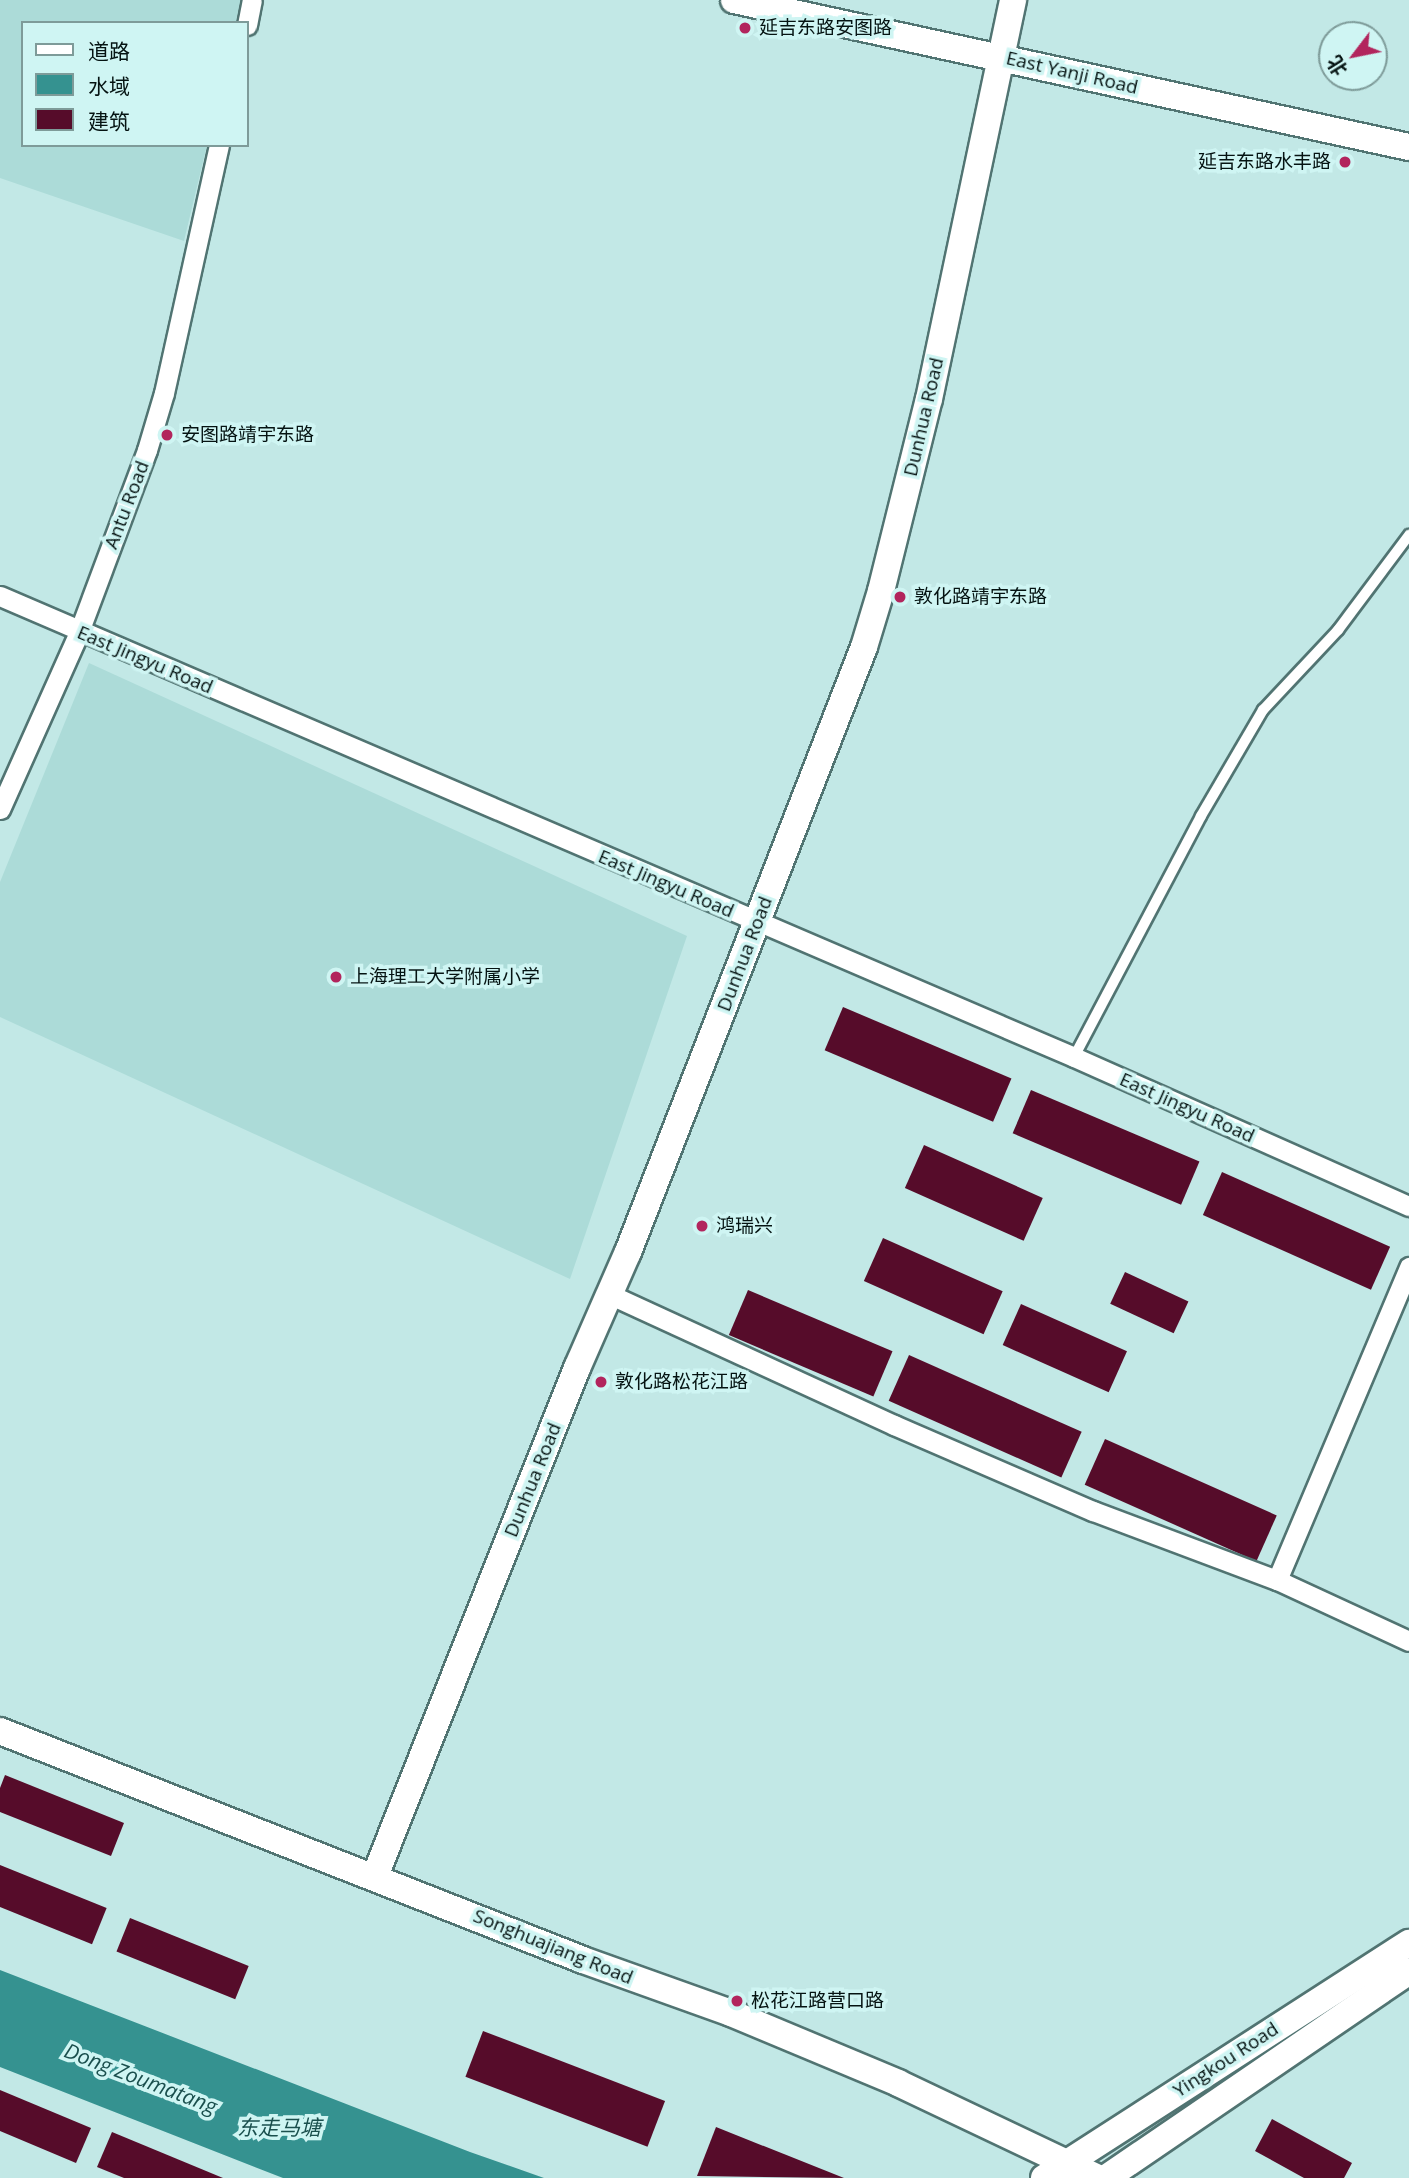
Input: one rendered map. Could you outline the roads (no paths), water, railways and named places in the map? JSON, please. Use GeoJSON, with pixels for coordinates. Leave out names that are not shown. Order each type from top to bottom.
{"type":"FeatureCollection","features":[{"type":"Feature","properties":{"kind":"street"},"geometry":{"type":"LineString","coordinates":[[248,21],[252,0]]}},
{"type":"Feature","properties":{"kind":"street","name":"East Yanji Road"},"geometry":{"type":"LineString","coordinates":[[734,0],[1409,147]]}},
{"type":"Feature","properties":{"kind":"street","name":"Dunhua Road"},"geometry":{"type":"LineString","coordinates":[[375,1877],[758,923],[864,647],[881,591],[929,399],[1013,0]]}},
{"type":"Feature","properties":{"kind":"street","name":"Antu Road"},"geometry":{"type":"LineString","coordinates":[[0,809],[79,632],[147,450],[164,393],[219,147]]}},
{"type":"Feature","properties":{"kind":"street","name":"East Jingyu Road"},"geometry":{"type":"LineString","coordinates":[[0,596],[1074,1057],[1409,1206]]}},
{"type":"Feature","properties":{"kind":"street"},"geometry":{"type":"LineString","coordinates":[[1278,1580],[1409,1267]]}},
{"type":"Feature","properties":{"kind":"street"},"geometry":{"type":"LineString","coordinates":[[609,1294],[1093,1511],[1278,1580],[1409,1641]]}},
{"type":"Feature","properties":{"kind":"street","name":"Songhuajiang Road"},"geometry":{"type":"LineString","coordinates":[[0,1731],[671,1994],[731,2013],[898,2083],[1098,2178]]}},
{"type":"Feature","properties":{"kind":"street","name":"Yingkou Road"},"geometry":{"type":"LineString","coordinates":[[1044,2178],[1409,1943]]}},
{"type":"Feature","properties":{"kind":"street","name":"Yingkou Road"},"geometry":{"type":"LineString","coordinates":[[1106,2178],[1409,1971]]}},
{"type":"Feature","properties":{"kind":"lane"},"geometry":{"type":"LineString","coordinates":[[1074,1057],[1200,816],[1263,710],[1338,630],[1409,535]]}},
{"type":"Feature","properties":{"kind":"water","name":"东走马塘"},"geometry":{"type":"Polygon","coordinates":[[[0,1970],[470,2152],[544,2178],[283,2178],[0,2067],[0,1970]]]}},
{"type":"Feature","properties":{"kind":"place","name":"延吉东路安图路"},"geometry":{"type":"Point","coordinates":[745,28]}},
{"type":"Feature","properties":{"kind":"place","name":"延吉东路水丰路"},"geometry":{"type":"Point","coordinates":[1345,162]}},
{"type":"Feature","properties":{"kind":"place","name":"安图路靖宇东路"},"geometry":{"type":"Point","coordinates":[167,435]}},
{"type":"Feature","properties":{"kind":"place","name":"敦化路靖宇东路"},"geometry":{"type":"Point","coordinates":[900,597]}},
{"type":"Feature","properties":{"kind":"place","name":"上海理工大学附属小学"},"geometry":{"type":"Point","coordinates":[336,977]}},
{"type":"Feature","properties":{"kind":"place","name":"鸿瑞兴"},"geometry":{"type":"Point","coordinates":[702,1226]}},
{"type":"Feature","properties":{"kind":"place","name":"敦化路松花江路"},"geometry":{"type":"Point","coordinates":[601,1382]}},
{"type":"Feature","properties":{"kind":"place","name":"松花江路营口路"},"geometry":{"type":"Point","coordinates":[737,2001]}},
{"type":"Feature","properties":{"kind":"water label","name":"Dong Zoumatang"},"geometry":{"type":"Point","coordinates":[141,2078]}}]}
